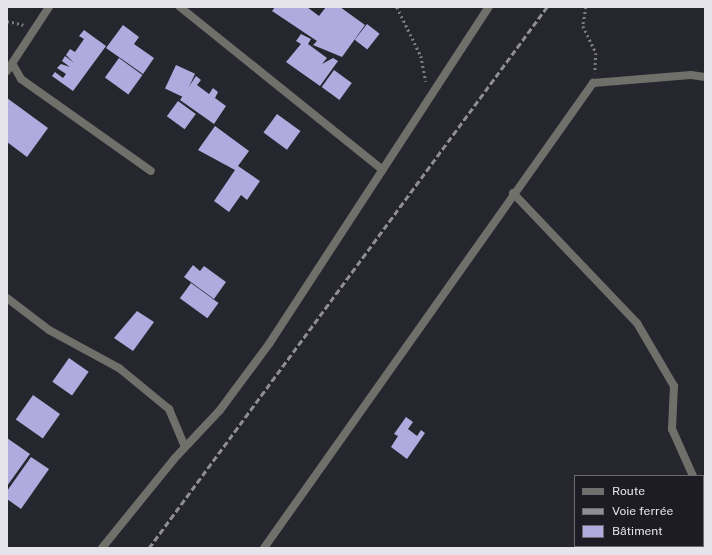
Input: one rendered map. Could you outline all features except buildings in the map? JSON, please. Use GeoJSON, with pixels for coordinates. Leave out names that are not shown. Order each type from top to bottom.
{"type":"FeatureCollection","features":[{"type":"Feature","properties":{"kind":"street"},"geometry":{"type":"LineString","coordinates":[[49,7],[10,68],[21,79],[151,171]]}},
{"type":"Feature","properties":{"kind":"street"},"geometry":{"type":"LineString","coordinates":[[180,7],[383,170]]}},
{"type":"Feature","properties":{"kind":"street"},"geometry":{"type":"LineString","coordinates":[[102,548],[185,447],[220,410],[269,344],[489,7]]}},
{"type":"Feature","properties":{"kind":"street"},"geometry":{"type":"LineString","coordinates":[[264,548],[513,192],[593,83],[691,75],[705,77]]}},
{"type":"Feature","properties":{"kind":"street"},"geometry":{"type":"LineString","coordinates":[[513,192],[637,323],[674,386],[672,430],[693,475]]}},
{"type":"Feature","properties":{"kind":"street"},"geometry":{"type":"LineString","coordinates":[[7,298],[49,330],[119,368],[169,409],[185,447]]}},
{"type":"Feature","properties":{"kind":"path"},"geometry":{"type":"LineString","coordinates":[[397,7],[421,56],[429,98]]}},
{"type":"Feature","properties":{"kind":"path"},"geometry":{"type":"LineString","coordinates":[[586,7],[583,26],[596,53],[593,83]]}},
{"type":"Feature","properties":{"kind":"path"},"geometry":{"type":"LineString","coordinates":[[7,21],[35,29]]}},
{"type":"Feature","properties":{"kind":"railway"},"geometry":{"type":"LineString","coordinates":[[149,548],[547,7]]}}]}
